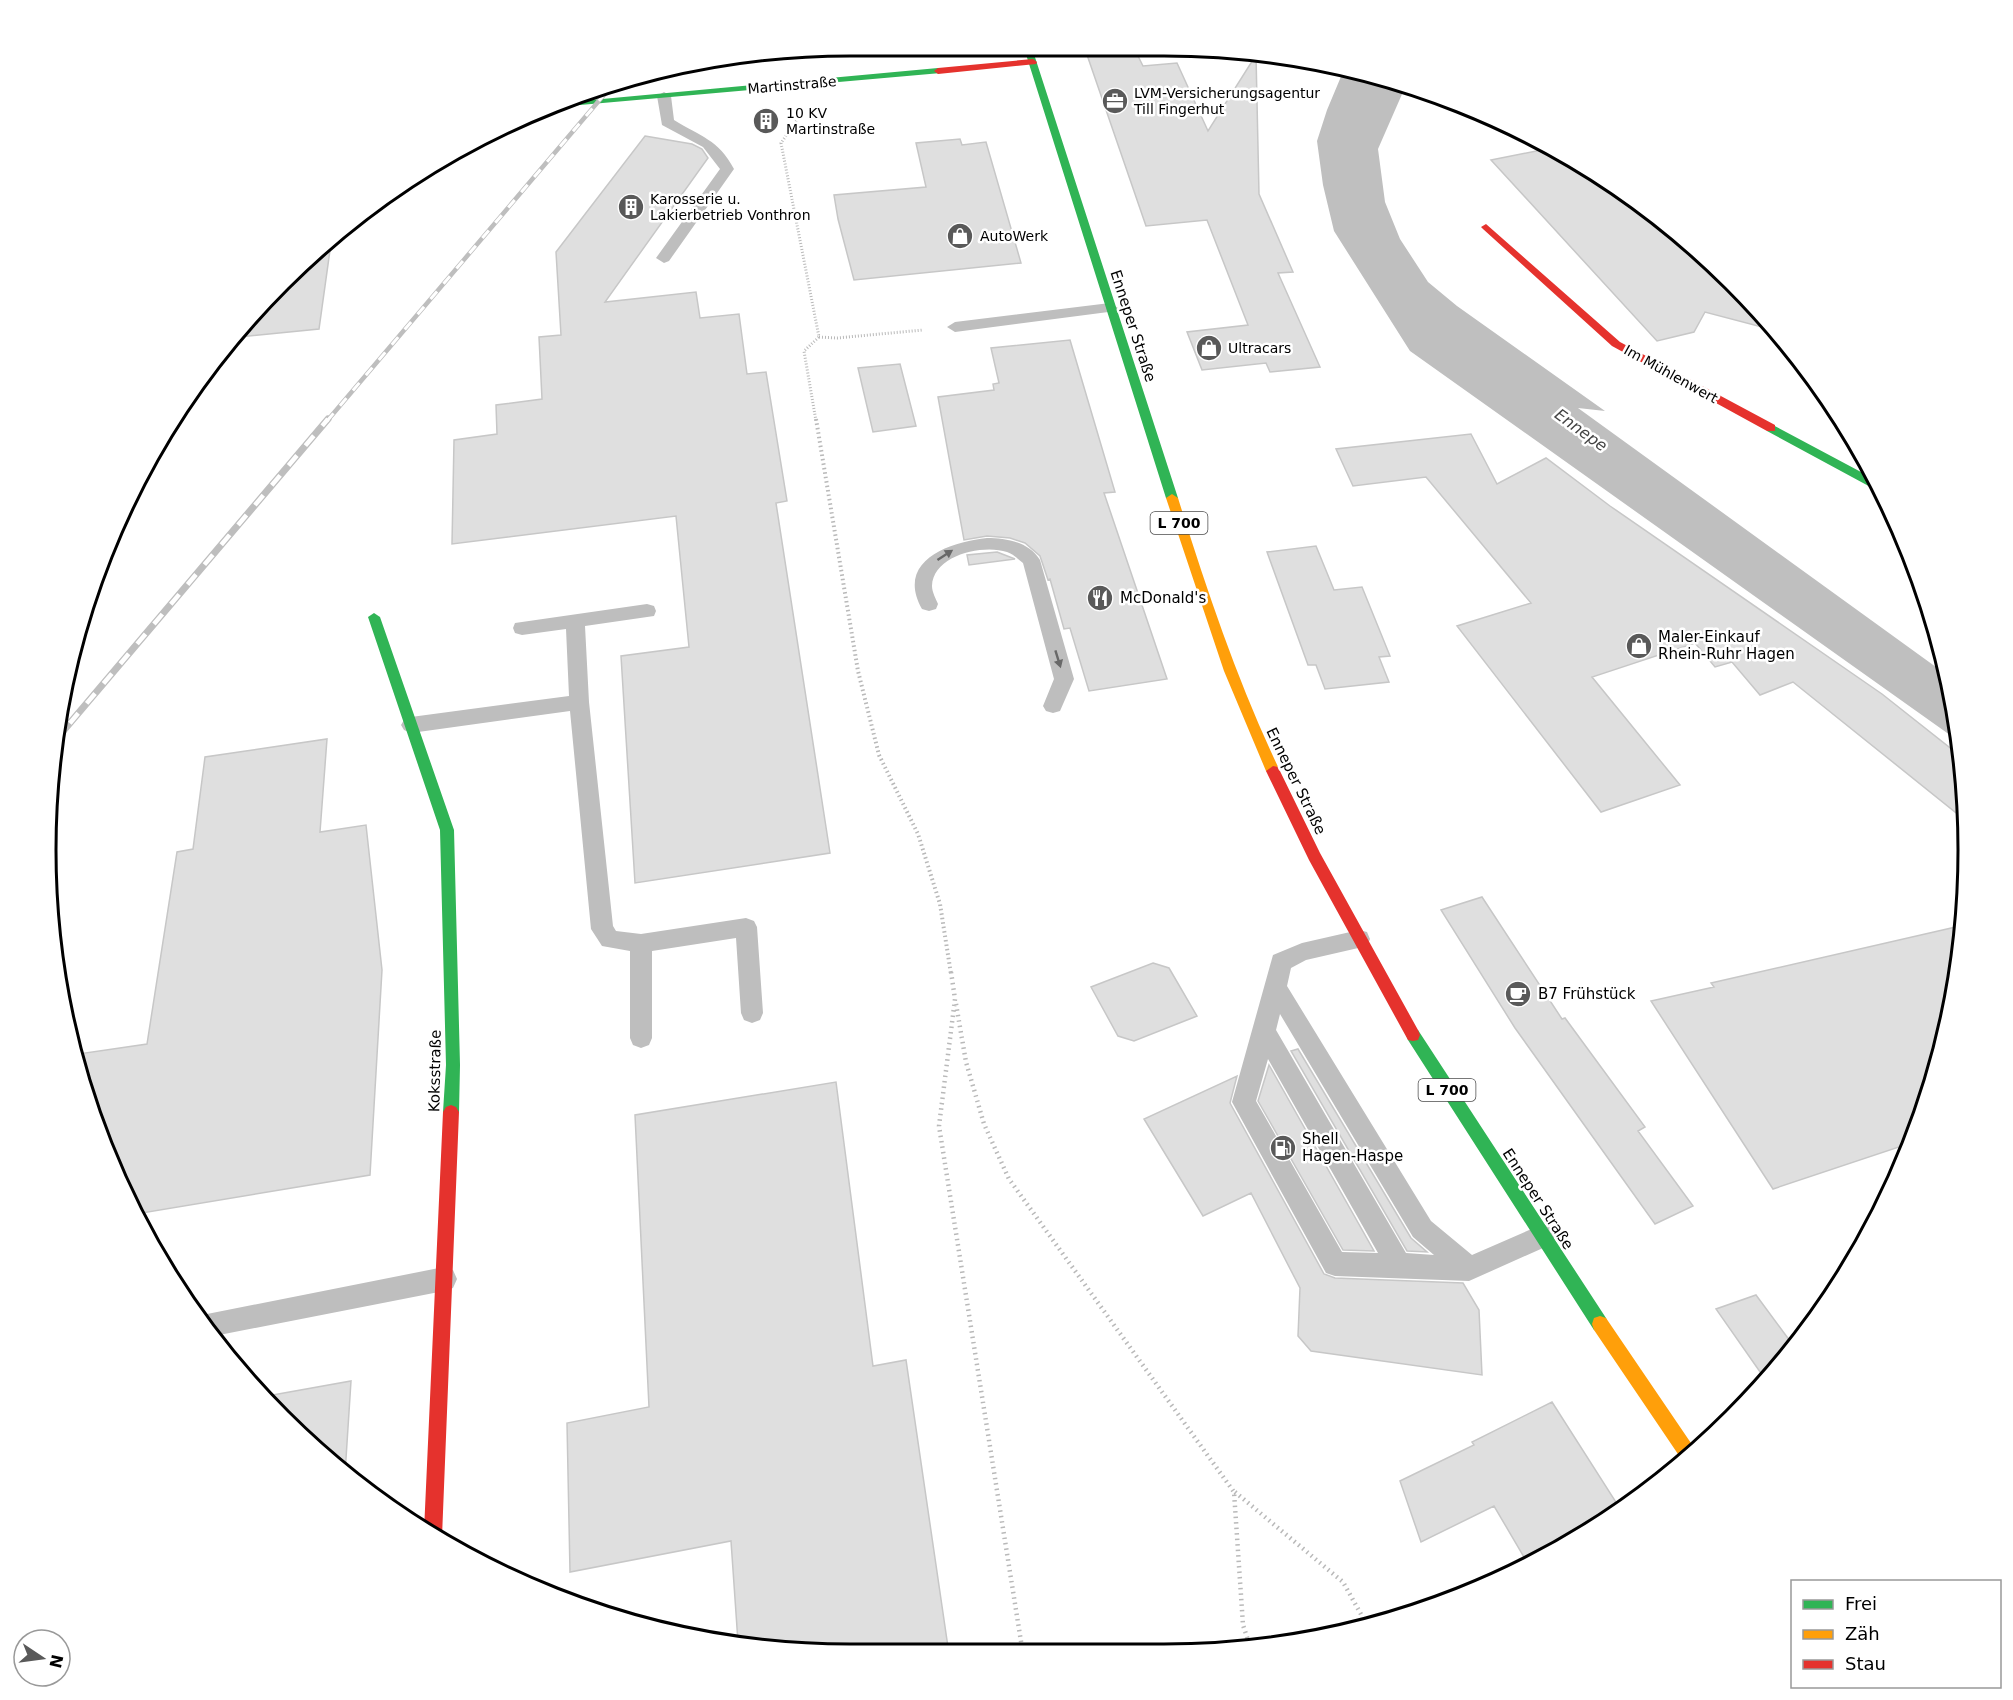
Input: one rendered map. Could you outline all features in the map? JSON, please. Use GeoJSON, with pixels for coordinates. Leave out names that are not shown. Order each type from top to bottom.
{"type":"FeatureCollection","features":[{"type":"Feature","properties":{"kind":"street","name":"Enneper Straße"},"geometry":{"type":"LineString","coordinates":[[1031,56],[1204,603],[1256,736],[1359,939],[1418,1044],[1685,1449]]}},
{"type":"Feature","properties":{"kind":"street","name":"Martinstraße"},"geometry":{"type":"LineString","coordinates":[[578,104],[1033,62]]}},
{"type":"Feature","properties":{"kind":"street","name":"Im Mühlenwert"},"geometry":{"type":"LineString","coordinates":[[1486,227],[1616,344],[1865,479]]}},
{"type":"Feature","properties":{"kind":"street","name":"Koksstraße"},"geometry":{"type":"LineString","coordinates":[[374,617],[447,830],[453,1065],[433,1526]]}},
{"type":"Feature","properties":{"kind":"lane"},"geometry":{"type":"LineString","coordinates":[[664,96],[667,122],[700,137],[720,154],[727,169],[664,258]]}},
{"type":"Feature","properties":{"kind":"lane"},"geometry":{"type":"LineString","coordinates":[[955,327],[1110,308]]}},
{"type":"Feature","properties":{"kind":"lane"},"geometry":{"type":"LineString","coordinates":[[928,603],[923,586],[928,570],[941,556],[952,550],[996,545],[1009,546],[1023,552],[1031,560],[1064,679],[1053,706]]}},
{"type":"Feature","properties":{"kind":"lane"},"geometry":{"type":"LineString","coordinates":[[522,628],[646,611]]}},
{"type":"Feature","properties":{"kind":"lane"},"geometry":{"type":"LineString","coordinates":[[575,621],[579,702],[602,929],[610,939],[641,942],[746,927],[753,1013]]}},
{"type":"Feature","properties":{"kind":"lane"},"geometry":{"type":"LineString","coordinates":[[411,725],[579,702]]}},
{"type":"Feature","properties":{"kind":"lane"},"geometry":{"type":"LineString","coordinates":[[1359,939],[1302,952],[1281,962],[1244,1102],[1335,1264],[1469,1269],[1543,1236]]}},
{"type":"Feature","properties":{"kind":"lane"},"geometry":{"type":"LineString","coordinates":[[641,942],[641,1038]]}},
{"type":"Feature","properties":{"kind":"lane"},"geometry":{"type":"LineString","coordinates":[[1276,987],[1422,1229],[1469,1269]]}},
{"type":"Feature","properties":{"kind":"lane"},"geometry":{"type":"LineString","coordinates":[[1264,1031],[1399,1265]]}},
{"type":"Feature","properties":{"kind":"lane"},"geometry":{"type":"LineString","coordinates":[[212,1323],[444,1279]]}},
{"type":"Feature","properties":{"kind":"path"},"geometry":{"type":"LineString","coordinates":[[793,85],[797,120],[781,143],[819,337]]}},
{"type":"Feature","properties":{"kind":"path"},"geometry":{"type":"LineString","coordinates":[[955,327],[837,338],[819,337],[804,351],[858,671],[879,755],[918,834],[940,904],[966,1062],[984,1124],[1009,1179],[1234,1492],[1343,1582],[1363,1618]]}},
{"type":"Feature","properties":{"kind":"path"},"geometry":{"type":"LineString","coordinates":[[955,999],[939,1126],[1021,1644]]}},
{"type":"Feature","properties":{"kind":"path"},"geometry":{"type":"LineString","coordinates":[[1234,1492],[1243,1625],[1248,1640]]}},
{"type":"Feature","properties":{"kind":"water","name":"Ennepe"},"geometry":{"type":"Polygon","coordinates":[[[1341,76],[1402,93],[1378,149],[1385,202],[1400,239],[1428,282],[1457,306],[1605,411],[1578,408],[1935,667],[1949,734],[1410,351],[1334,231],[1323,185],[1317,141],[1341,76]]]}},
{"type":"Feature","properties":{"kind":"building"},"geometry":{"type":"Polygon","coordinates":[[[1087,56],[1138,56],[1143,66],[1177,63],[1208,131],[1252,61],[1256,61],[1259,194],[1293,272],[1278,273],[1320,367],[1270,372],[1266,363],[1202,370],[1187,332],[1248,325],[1207,220],[1146,226],[1087,56]]]}},
{"type":"Feature","properties":{"kind":"building"},"geometry":{"type":"Polygon","coordinates":[[[645,136],[692,144],[702,149],[708,158],[605,302],[696,292],[700,318],[739,314],[747,374],[766,372],[787,501],[776,503],[830,853],[635,883],[621,656],[689,647],[676,516],[452,544],[454,440],[497,434],[496,405],[542,399],[539,337],[561,335],[556,252],[645,136]]]}},
{"type":"Feature","properties":{"kind":"building"},"geometry":{"type":"Polygon","coordinates":[[[960,139],[962,145],[986,142],[1021,263],[854,280],[834,195],[926,187],[916,143],[960,139]]]}},
{"type":"Feature","properties":{"kind":"building"},"geometry":{"type":"Polygon","coordinates":[[[1539,150],[1604,189],[1687,253],[1725,288],[1761,327],[1705,312],[1694,332],[1657,341],[1491,160],[1539,150]]]}},
{"type":"Feature","properties":{"kind":"building"},"geometry":{"type":"Polygon","coordinates":[[[330,250],[319,329],[244,336],[288,288],[330,250]]]}},
{"type":"Feature","properties":{"kind":"building"},"geometry":{"type":"Polygon","coordinates":[[[1070,340],[1115,492],[1104,493],[1167,679],[1089,691],[1070,628],[1064,629],[1050,579],[1048,580],[1040,556],[1025,543],[1010,538],[987,536],[964,540],[938,397],[994,390],[993,384],[999,383],[991,348],[1070,340]]]}},
{"type":"Feature","properties":{"kind":"building"},"geometry":{"type":"Polygon","coordinates":[[[900,364],[916,426],[873,432],[858,368],[900,364]]]}},
{"type":"Feature","properties":{"kind":"building"},"geometry":{"type":"Polygon","coordinates":[[[1471,434],[1497,484],[1546,458],[1610,506],[1882,694],[1951,749],[1957,813],[1793,682],[1760,695],[1732,662],[1715,667],[1695,643],[1592,677],[1680,785],[1601,812],[1457,626],[1531,603],[1426,477],[1353,486],[1336,449],[1471,434]]]}},
{"type":"Feature","properties":{"kind":"building"},"geometry":{"type":"Polygon","coordinates":[[[1316,546],[1334,590],[1362,587],[1390,656],[1379,657],[1389,682],[1325,689],[1316,665],[1308,665],[1267,552],[1316,546]]]}},
{"type":"Feature","properties":{"kind":"building"},"geometry":{"type":"Polygon","coordinates":[[[997,552],[1015,559],[969,565],[967,555],[997,552]]]}},
{"type":"Feature","properties":{"kind":"building"},"geometry":{"type":"Polygon","coordinates":[[[327,739],[320,832],[366,825],[382,970],[370,1175],[143,1213],[116,1154],[82,1053],[147,1044],[177,852],[193,849],[205,757],[327,739]]]}},
{"type":"Feature","properties":{"kind":"building"},"geometry":{"type":"Polygon","coordinates":[[[1482,897],[1562,1019],[1565,1018],[1645,1127],[1638,1131],[1693,1206],[1655,1224],[1515,1028],[1441,910],[1482,897]]]}},
{"type":"Feature","properties":{"kind":"building"},"geometry":{"type":"Polygon","coordinates":[[[1954,927],[1942,1005],[1930,1056],[1900,1147],[1773,1189],[1651,1001],[1714,987],[1711,983],[1954,927]]]}},
{"type":"Feature","properties":{"kind":"building"},"geometry":{"type":"Polygon","coordinates":[[[1153,963],[1169,968],[1197,1016],[1134,1041],[1118,1036],[1091,987],[1153,963]]]}},
{"type":"Feature","properties":{"kind":"building"},"geometry":{"type":"Polygon","coordinates":[[[1298,1049],[1411,1238],[1427,1252],[1407,1251],[1291,1051],[1298,1049]]]}},
{"type":"Feature","properties":{"kind":"building"},"geometry":{"type":"Polygon","coordinates":[[[1269,1065],[1374,1251],[1343,1250],[1258,1101],[1269,1065]]]}},
{"type":"Feature","properties":{"kind":"building"},"geometry":{"type":"Polygon","coordinates":[[[1237,1076],[1230,1103],[1324,1274],[1335,1278],[1463,1283],[1479,1310],[1482,1375],[1311,1351],[1298,1336],[1300,1288],[1251,1193],[1203,1216],[1144,1119],[1237,1076]]]}},
{"type":"Feature","properties":{"kind":"building"},"geometry":{"type":"Polygon","coordinates":[[[836,1082],[873,1366],[906,1360],[948,1644],[798,1643],[738,1637],[731,1541],[570,1572],[567,1423],[649,1407],[635,1115],[836,1082]]]}},
{"type":"Feature","properties":{"kind":"building"},"geometry":{"type":"Polygon","coordinates":[[[1756,1295],[1789,1339],[1761,1373],[1716,1309],[1756,1295]]]}},
{"type":"Feature","properties":{"kind":"building"},"geometry":{"type":"Polygon","coordinates":[[[351,1381],[346,1463],[288,1412],[272,1395],[351,1381]]]}},
{"type":"Feature","properties":{"kind":"building"},"geometry":{"type":"Polygon","coordinates":[[[1552,1402],[1616,1502],[1524,1557],[1494,1506],[1421,1542],[1400,1481],[1474,1445],[1472,1442],[1552,1402]]]}},
{"type":"Feature","properties":{"kind":"railway"},"geometry":{"type":"LineString","coordinates":[[327,421],[603,95]]}},
{"type":"Feature","properties":{"kind":"railway"},"geometry":{"type":"LineString","coordinates":[[65,729],[328,419]]}},
{"type":"Feature","properties":{"kind":"traffic: fast"},"geometry":{"type":"LineString","coordinates":[[1031,56],[1172,498]]}},
{"type":"Feature","properties":{"kind":"traffic: fast"},"geometry":{"type":"LineString","coordinates":[[577,104],[938,71]]}},
{"type":"Feature","properties":{"kind":"traffic: fast"},"geometry":{"type":"LineString","coordinates":[[1771,428],[1865,479]]}},
{"type":"Feature","properties":{"kind":"traffic: fast"},"geometry":{"type":"LineString","coordinates":[[374,617],[447,830],[453,1065],[451,1112]]}},
{"type":"Feature","properties":{"kind":"traffic: fast"},"geometry":{"type":"LineString","coordinates":[[1413,1035],[1600,1324]]}},
{"type":"Feature","properties":{"kind":"traffic: slow"},"geometry":{"type":"LineString","coordinates":[[1172,498],[1230,671],[1273,771]]}},
{"type":"Feature","properties":{"kind":"traffic: slow"},"geometry":{"type":"LineString","coordinates":[[1600,1324],[1685,1449]]}},
{"type":"Feature","properties":{"kind":"traffic: jam"},"geometry":{"type":"LineString","coordinates":[[938,71],[1033,62]]}},
{"type":"Feature","properties":{"kind":"traffic: jam"},"geometry":{"type":"LineString","coordinates":[[1486,227],[1616,344],[1771,428]]}},
{"type":"Feature","properties":{"kind":"traffic: jam"},"geometry":{"type":"LineString","coordinates":[[1273,771],[1314,856],[1413,1035]]}},
{"type":"Feature","properties":{"kind":"traffic: jam"},"geometry":{"type":"LineString","coordinates":[[433,1526],[451,1112]]}},
{"type":"Feature","properties":{"kind":"place","name":"LVM-Versicherungsagentur Till Fingerhut"},"geometry":{"type":"Point","coordinates":[1115,101]}},
{"type":"Feature","properties":{"kind":"place","name":"10 KV Martinstraße"},"geometry":{"type":"Point","coordinates":[766,121]}},
{"type":"Feature","properties":{"kind":"place","name":"Karosserie u. Lakierbetrieb Vonthron"},"geometry":{"type":"Point","coordinates":[631,207]}},
{"type":"Feature","properties":{"kind":"place","name":"AutoWerk"},"geometry":{"type":"Point","coordinates":[960,236]}},
{"type":"Feature","properties":{"kind":"place","name":"Ultracars"},"geometry":{"type":"Point","coordinates":[1209,348]}},
{"type":"Feature","properties":{"kind":"place","name":"McDonald's"},"geometry":{"type":"Point","coordinates":[1100,598]}},
{"type":"Feature","properties":{"kind":"place","name":"Maler-Einkauf Rhein-Ruhr Hagen"},"geometry":{"type":"Point","coordinates":[1639,646]}},
{"type":"Feature","properties":{"kind":"place","name":"B7 Frühstück"},"geometry":{"type":"Point","coordinates":[1518,994]}},
{"type":"Feature","properties":{"kind":"place","name":"Shell Hagen-Haspe"},"geometry":{"type":"Point","coordinates":[1283,1148]}}]}
